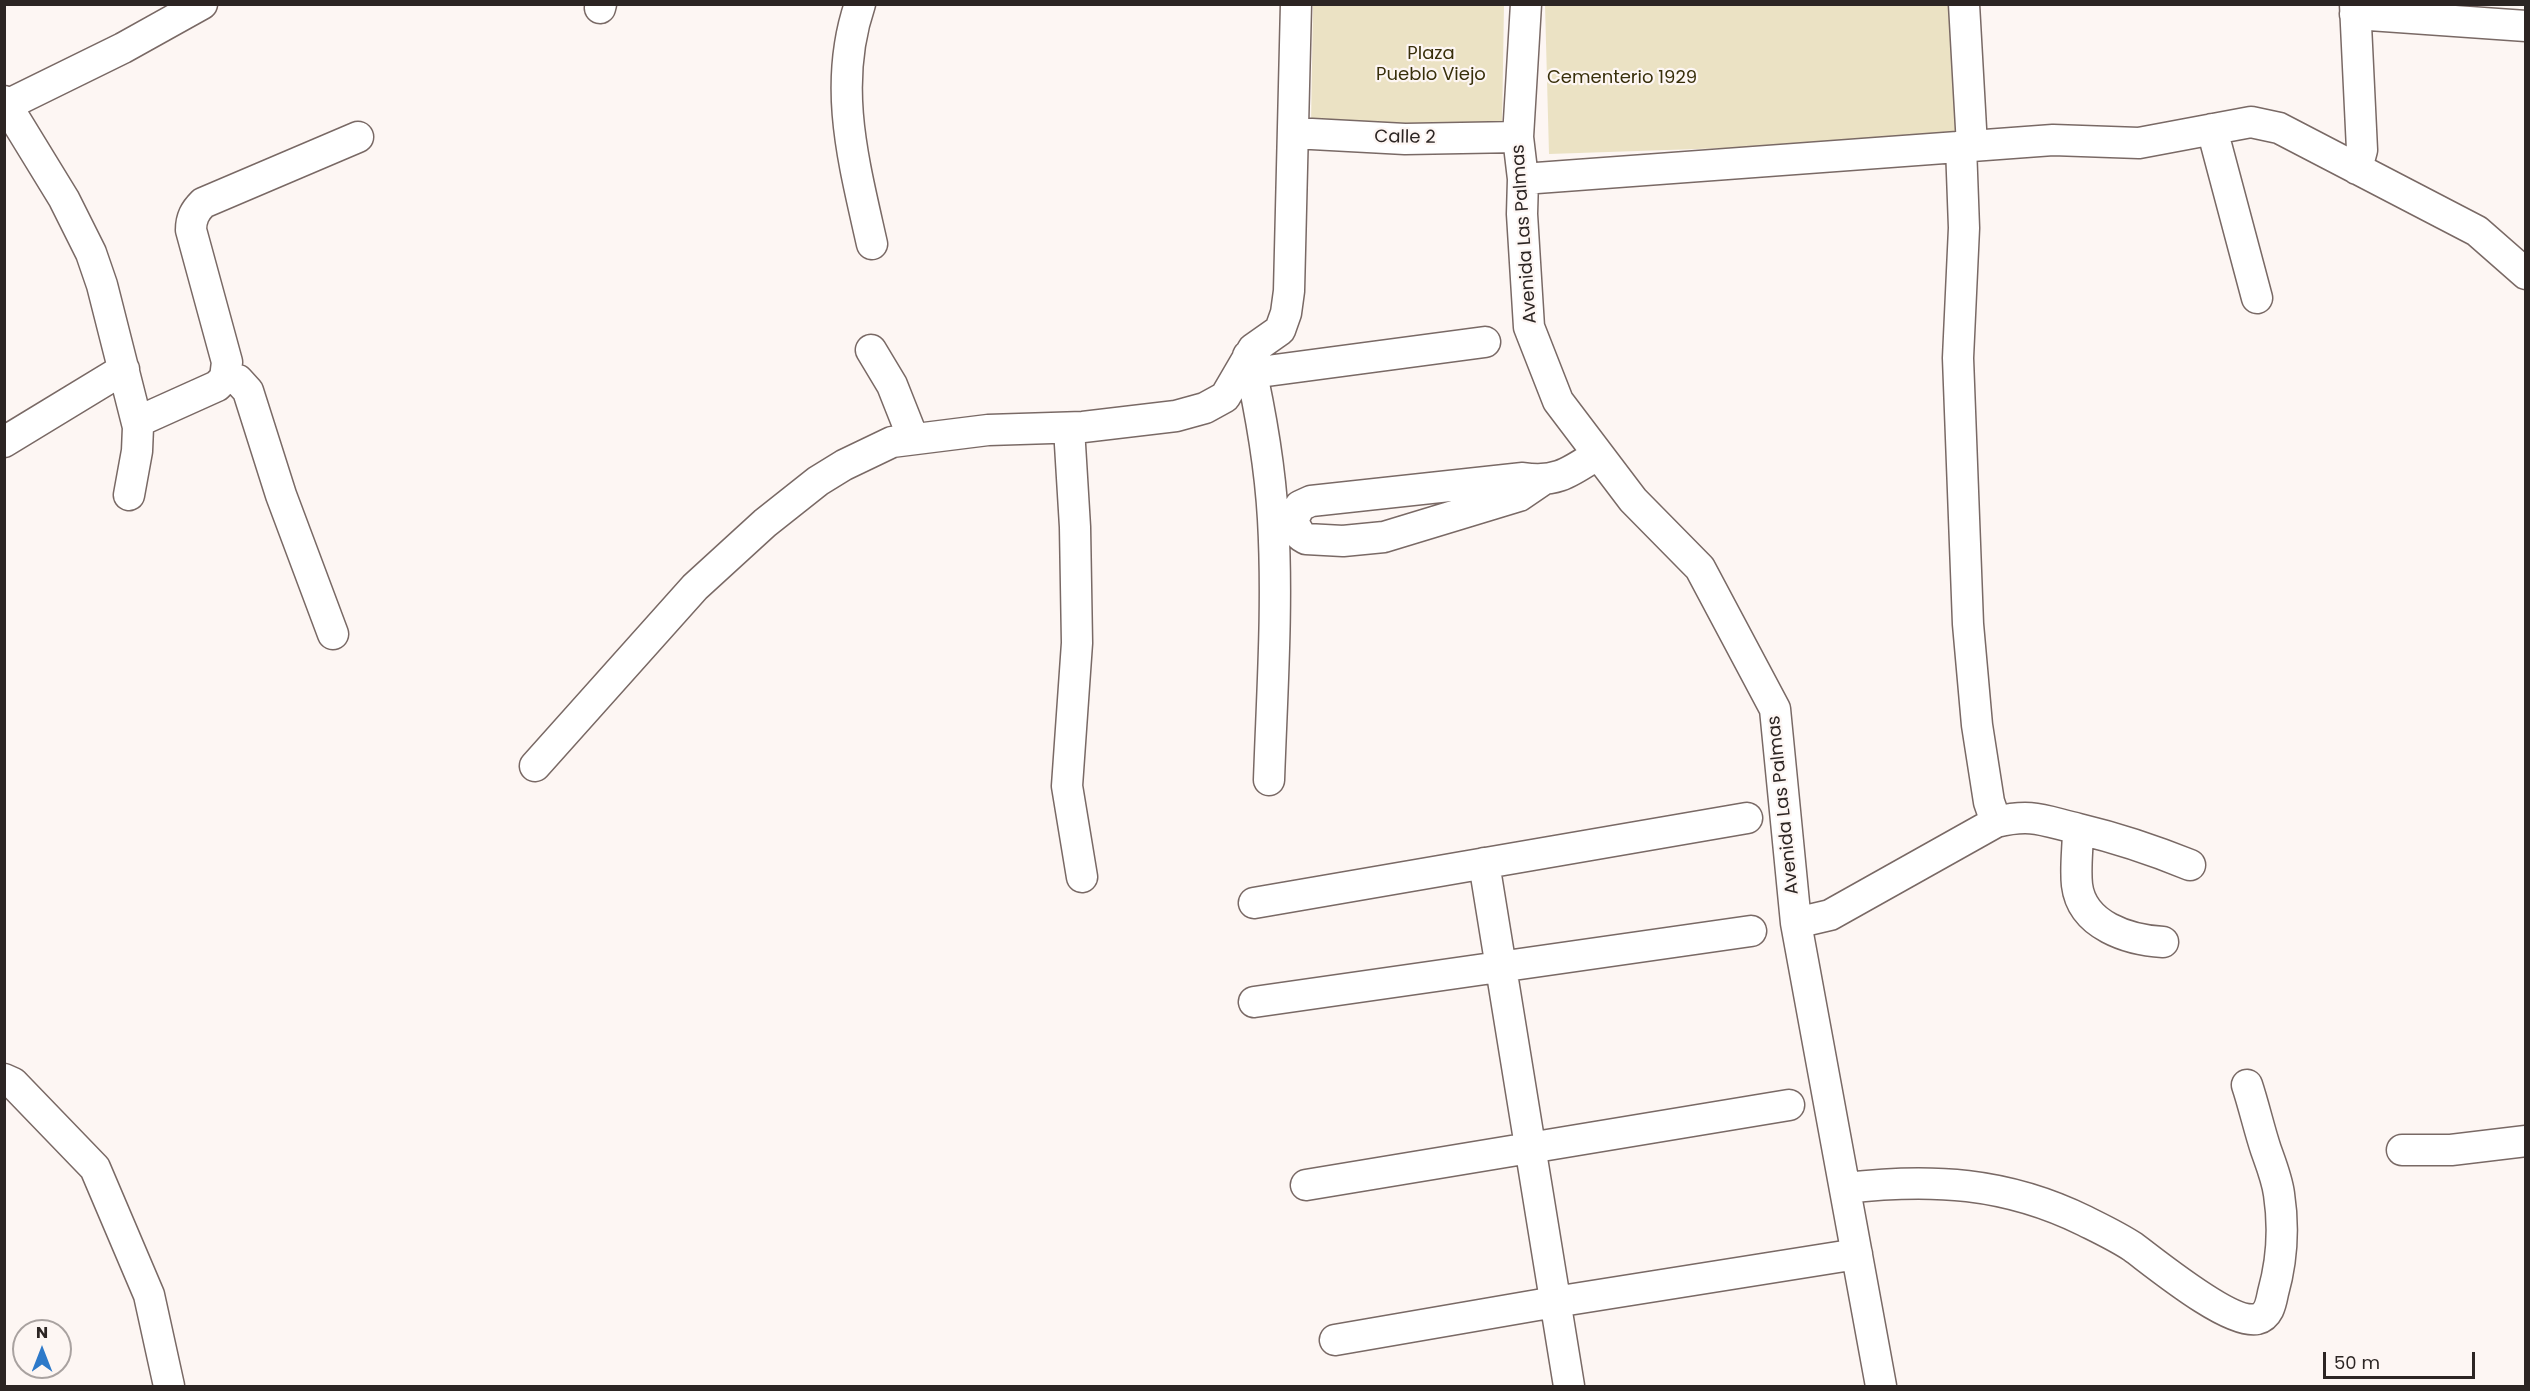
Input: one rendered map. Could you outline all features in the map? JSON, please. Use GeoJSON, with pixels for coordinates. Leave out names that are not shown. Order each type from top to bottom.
{"type":"FeatureCollection","features":[{"type":"Feature","properties":{"kind":"street"},"geometry":{"type":"LineString","coordinates":[[129,495],[137,451],[137,422],[102,285],[91,253],[64,199],[6,103],[123,48],[202,4]]}},
{"type":"Feature","properties":{"kind":"street"},"geometry":{"type":"LineString","coordinates":[[860,4],[853,24],[847,57],[846,110],[855,170],[873,244]]}},
{"type":"Feature","properties":{"kind":"street"},"geometry":{"type":"LineString","coordinates":[[535,765],[695,587],[765,523],[818,481],[844,465],[892,442],[913,438],[988,430],[1070,428],[1176,416],[1205,408],[1225,397],[1250,364],[1262,342],[1280,330],[1286,313],[1289,291],[1296,4]]}},
{"type":"Feature","properties":{"kind":"street","name":"Avenida Las Palmas"},"geometry":{"type":"LineString","coordinates":[[1526,4],[1518,137],[1523,179],[1522,214],[1529,327],[1558,401],[1633,500],[1700,568],[1775,709],[1796,923],[1881,1386]]}},
{"type":"Feature","properties":{"kind":"street"},"geometry":{"type":"LineString","coordinates":[[1964,4],[1967,146],[1958,358],[1968,624],[1977,725],[1989,802],[1996,822]]}},
{"type":"Feature","properties":{"kind":"street"},"geometry":{"type":"LineString","coordinates":[[2357,169],[2362,150],[2355,9],[2526,26]]}},
{"type":"Feature","properties":{"kind":"street"},"geometry":{"type":"LineString","coordinates":[[1523,179],[2053,140],[2139,143],[2252,122],[2279,128],[2477,231],[2526,274]]}},
{"type":"Feature","properties":{"kind":"street"},"geometry":{"type":"LineString","coordinates":[[2212,129],[2257,298]]}},
{"type":"Feature","properties":{"kind":"street","name":"Calle 2"},"geometry":{"type":"LineString","coordinates":[[1293,132],[1405,139],[1518,137]]}},
{"type":"Feature","properties":{"kind":"street"},"geometry":{"type":"LineString","coordinates":[[137,422],[217,386],[225,378],[227,362],[191,230],[194,214],[203,203],[358,137]]}},
{"type":"Feature","properties":{"kind":"street"},"geometry":{"type":"LineString","coordinates":[[1250,364],[1485,342]]}},
{"type":"Feature","properties":{"kind":"street"},"geometry":{"type":"LineString","coordinates":[[871,350],[892,385],[913,438]]}},
{"type":"Feature","properties":{"kind":"street"},"geometry":{"type":"LineString","coordinates":[[1250,364],[1273,518],[1275,618],[1269,780]]}},
{"type":"Feature","properties":{"kind":"street"},"geometry":{"type":"LineString","coordinates":[[4,442],[124,369]]}},
{"type":"Feature","properties":{"kind":"street"},"geometry":{"type":"LineString","coordinates":[[225,378],[238,380],[248,391],[282,495],[333,634]]}},
{"type":"Feature","properties":{"kind":"street"},"geometry":{"type":"LineString","coordinates":[[1070,428],[1077,643],[1067,786],[1082,877]]}},
{"type":"Feature","properties":{"kind":"street"},"geometry":{"type":"LineString","coordinates":[[1541,481],[1519,496],[1384,537],[1343,541],[1306,539],[1301,536],[1294,524],[1300,506],[1311,501],[1523,478],[1541,481],[1563,477],[1598,454]]}},
{"type":"Feature","properties":{"kind":"street"},"geometry":{"type":"LineString","coordinates":[[1796,923],[1830,915],[1996,822],[2012,818],[2033,817],[2144,847],[2190,865]]}},
{"type":"Feature","properties":{"kind":"street"},"geometry":{"type":"LineString","coordinates":[[1254,903],[1746,818]]}},
{"type":"Feature","properties":{"kind":"street"},"geometry":{"type":"LineString","coordinates":[[2078,829],[2077,885],[2085,907],[2092,916],[2129,938],[2163,942]]}},
{"type":"Feature","properties":{"kind":"street"},"geometry":{"type":"LineString","coordinates":[[1484,863],[1569,1386]]}},
{"type":"Feature","properties":{"kind":"street"},"geometry":{"type":"LineString","coordinates":[[1254,1002],[1751,931]]}},
{"type":"Feature","properties":{"kind":"street"},"geometry":{"type":"LineString","coordinates":[[4,1079],[13,1083],[95,1168],[149,1295],[169,1386]]}},
{"type":"Feature","properties":{"kind":"street"},"geometry":{"type":"LineString","coordinates":[[1845,1188],[1919,1182],[2011,1192],[2042,1202],[2102,1229],[2234,1316],[2258,1319],[2264,1316],[2269,1308],[2276,1281],[2281,1254],[2281,1212],[2279,1191],[2247,1084]]}},
{"type":"Feature","properties":{"kind":"street"},"geometry":{"type":"LineString","coordinates":[[1306,1185],[1789,1105]]}},
{"type":"Feature","properties":{"kind":"street"},"geometry":{"type":"LineString","coordinates":[[2402,1150],[2451,1150],[2526,1141]]}},
{"type":"Feature","properties":{"kind":"street"},"geometry":{"type":"LineString","coordinates":[[1335,1340],[1857,1254]]}},
{"type":"Feature","properties":{"kind":"green space","name":"Plaza Pueblo Viejo"},"geometry":{"type":"Polygon","coordinates":[[[1313,5],[1504,5],[1502,127],[1311,124],[1313,5]]]}},
{"type":"Feature","properties":{"kind":"green space","name":"Cementerio 1929"},"geometry":{"type":"Polygon","coordinates":[[[1545,5],[1956,5],[1962,140],[1549,154],[1545,5]]]}}]}
